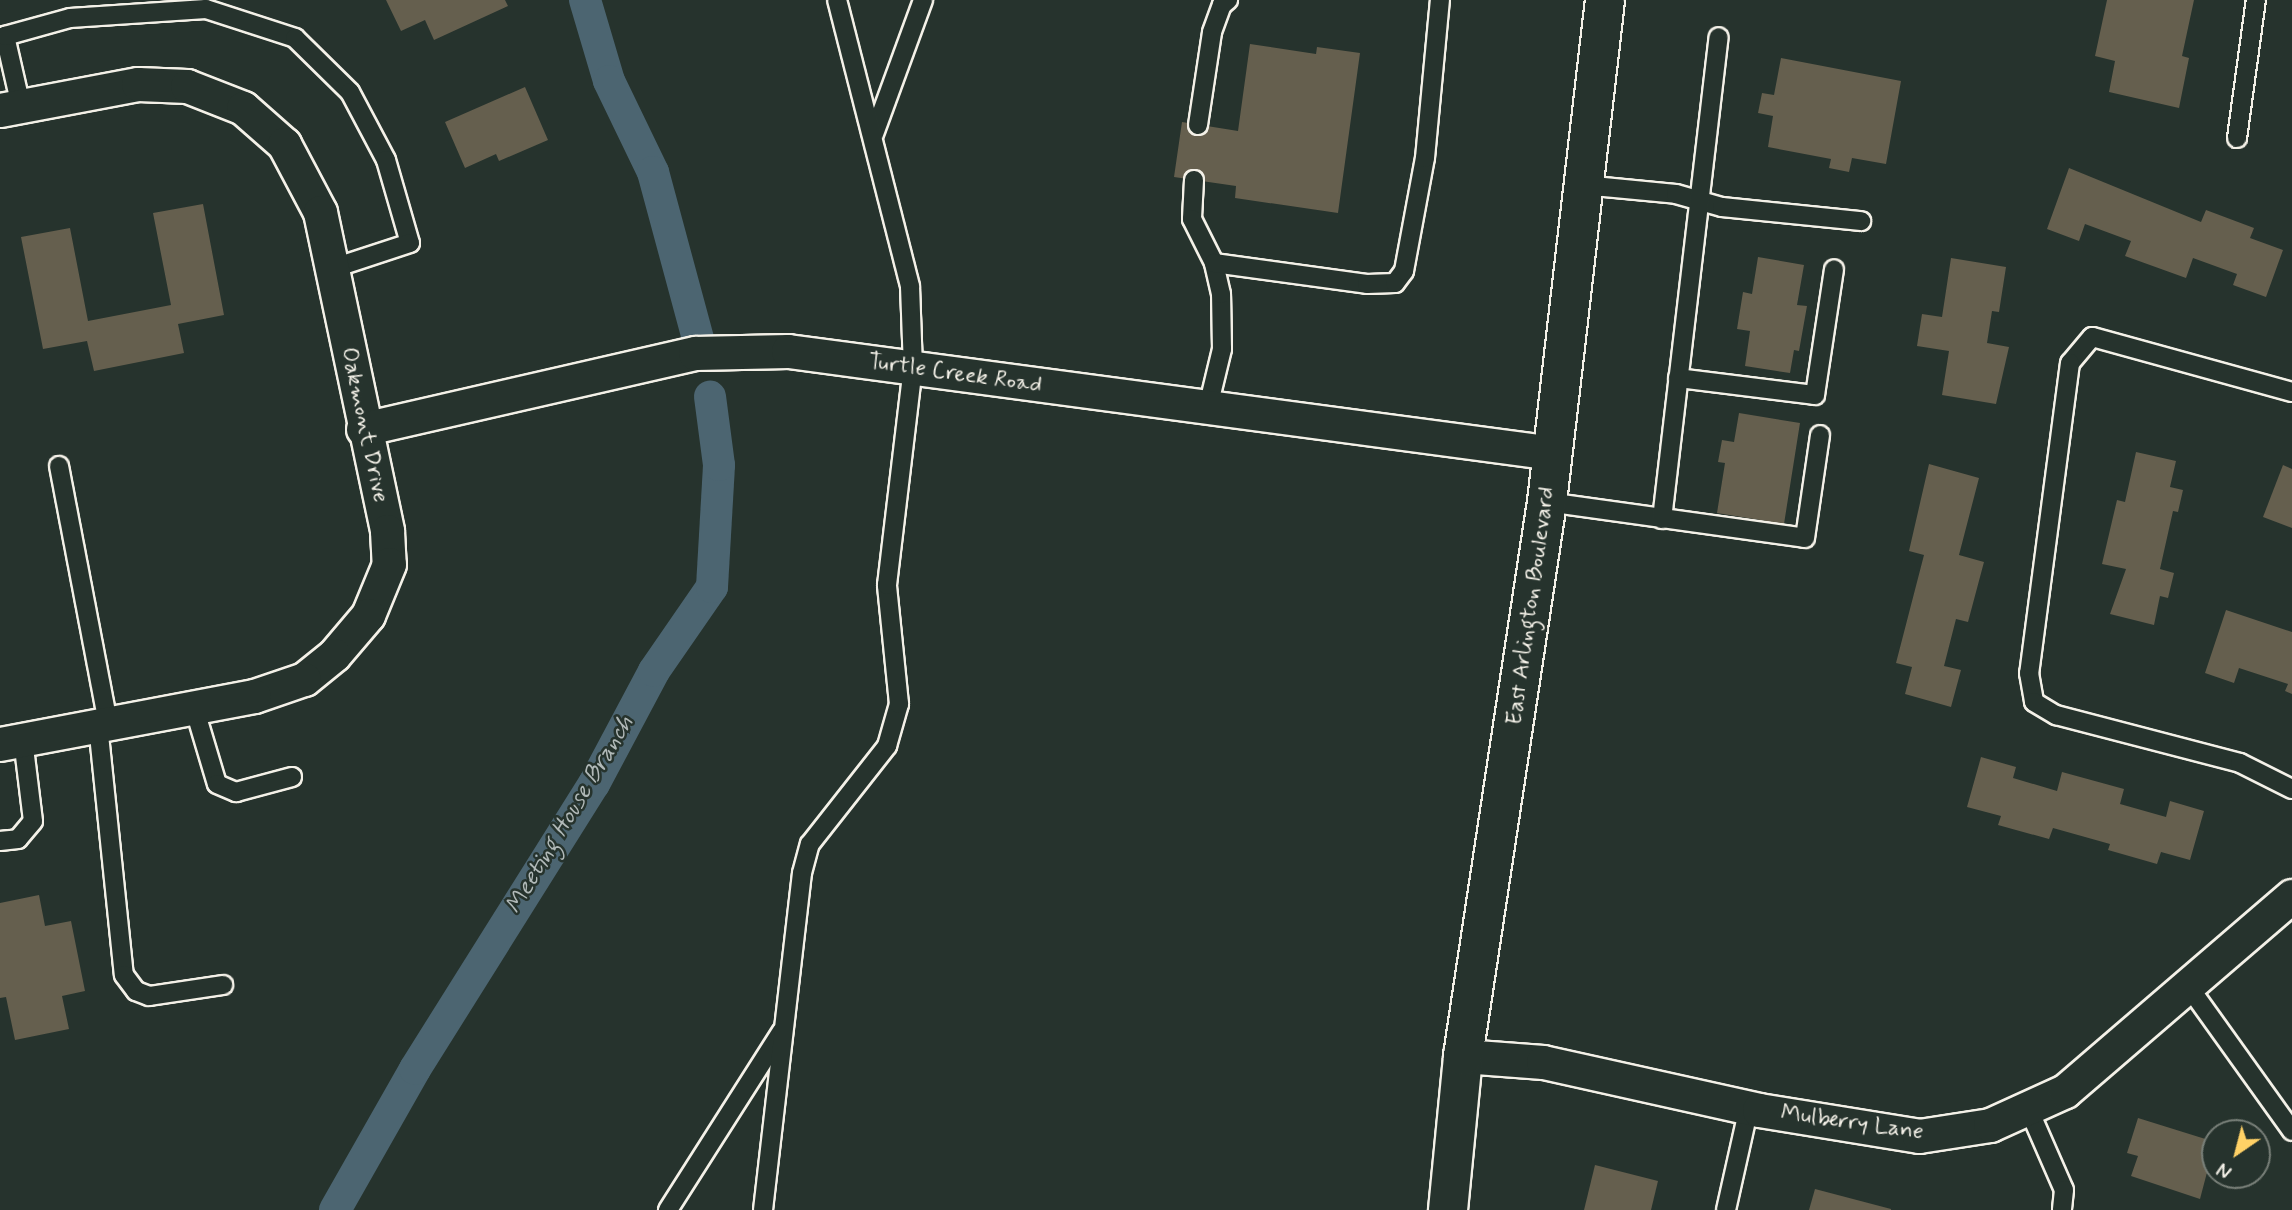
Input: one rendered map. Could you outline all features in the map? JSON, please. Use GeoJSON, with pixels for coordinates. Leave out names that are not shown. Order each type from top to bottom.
{"type":"FeatureCollection","features":[{"type":"Feature","properties":{"kind":"main road","name":"East Arlington Boulevard"},"geometry":{"type":"LineString","coordinates":[[1448,1210],[1462,1056],[1547,502],[1605,0]]}},
{"type":"Feature","properties":{"kind":"street","name":"Oakmont Drive"},"geometry":{"type":"LineString","coordinates":[[10,108],[138,84],[187,86],[243,108],[284,144],[320,212],[363,429],[387,531],[389,564],[368,615],[334,655],[304,679],[254,696],[12,742]]}},
{"type":"Feature","properties":{"kind":"street","name":"Turtle Creek Road"},"geometry":{"type":"LineString","coordinates":[[363,429],[695,353],[788,351],[1552,453]]}},
{"type":"Feature","properties":{"kind":"street","name":"Mulberry Lane"},"geometry":{"type":"LineString","coordinates":[[1462,1056],[1543,1062],[1749,1107],[1919,1136],[1990,1125],[2029,1110],[2065,1091],[2292,896]]}},
{"type":"Feature","properties":{"kind":"lane"},"geometry":{"type":"LineString","coordinates":[[763,1210],[802,873],[810,844],[887,746],[899,704],[899,669],[890,629],[887,585],[913,368],[910,286],[874,134],[837,0]]}},
{"type":"Feature","properties":{"kind":"lane"},"geometry":{"type":"LineString","coordinates":[[874,134],[923,0]]}},
{"type":"Feature","properties":{"kind":"lane"},"geometry":{"type":"LineString","coordinates":[[1198,125],[1212,32],[1222,5],[1228,0]]}},
{"type":"Feature","properties":{"kind":"lane"},"geometry":{"type":"LineString","coordinates":[[1214,263],[1367,284],[1395,283],[1410,251],[1415,224],[1440,0]]}},
{"type":"Feature","properties":{"kind":"lane"},"geometry":{"type":"LineString","coordinates":[[2237,138],[2256,0]]}},
{"type":"Feature","properties":{"kind":"lane"},"geometry":{"type":"LineString","coordinates":[[10,108],[5,36],[70,18],[206,9],[295,38],[350,92],[386,160],[410,243],[331,269]]}},
{"type":"Feature","properties":{"kind":"lane"},"geometry":{"type":"LineString","coordinates":[[1662,519],[1719,37]]}},
{"type":"Feature","properties":{"kind":"lane"},"geometry":{"type":"LineString","coordinates":[[1194,180],[1192,219],[1214,263],[1221,294],[1222,349],[1208,407]]}},
{"type":"Feature","properties":{"kind":"lane"},"geometry":{"type":"LineString","coordinates":[[1583,185],[1699,200],[1723,207],[1861,221]]}},
{"type":"Feature","properties":{"kind":"lane"},"geometry":{"type":"LineString","coordinates":[[1678,378],[1815,395],[1834,269]]}},
{"type":"Feature","properties":{"kind":"lane"},"geometry":{"type":"LineString","coordinates":[[2292,392],[2092,337],[2070,363],[2029,673],[2034,702],[2056,715],[2240,763],[2292,789]]}},
{"type":"Feature","properties":{"kind":"lane"},"geometry":{"type":"LineString","coordinates":[[1547,502],[1805,538],[1821,435]]}},
{"type":"Feature","properties":{"kind":"lane"},"geometry":{"type":"LineString","coordinates":[[59,466],[103,724],[124,975],[136,991],[149,996],[223,985]]}},
{"type":"Feature","properties":{"kind":"lane"},"geometry":{"type":"LineString","coordinates":[[194,707],[217,784],[236,792],[292,777]]}},
{"type":"Feature","properties":{"kind":"lane"},"geometry":{"type":"LineString","coordinates":[[0,841],[18,839],[33,821],[12,742]]}},
{"type":"Feature","properties":{"kind":"lane"},"geometry":{"type":"LineString","coordinates":[[2189,987],[2292,1131]]}},
{"type":"Feature","properties":{"kind":"lane"},"geometry":{"type":"LineString","coordinates":[[668,1210],[784,1028]]}},
{"type":"Feature","properties":{"kind":"lane"},"geometry":{"type":"LineString","coordinates":[[1726,1210],[1749,1107]]}},
{"type":"Feature","properties":{"kind":"lane"},"geometry":{"type":"LineString","coordinates":[[2029,1110],[2061,1181],[2062,1210]]}},
{"type":"Feature","properties":{"kind":"building"},"geometry":{"type":"Polygon","coordinates":[[[386,0],[505,0],[508,6],[434,40],[425,20],[401,31],[386,0]]]}},
{"type":"Feature","properties":{"kind":"building"},"geometry":{"type":"Polygon","coordinates":[[[2107,0],[2194,0],[2182,56],[2189,58],[2179,108],[2109,92],[2115,61],[2095,56],[2107,0]]]}},
{"type":"Feature","properties":{"kind":"building"},"geometry":{"type":"Polygon","coordinates":[[[1250,44],[1316,54],[1317,47],[1360,53],[1338,213],[1235,198],[1236,186],[1174,177],[1182,122],[1238,131],[1250,44]]]}},
{"type":"Feature","properties":{"kind":"building"},"geometry":{"type":"Polygon","coordinates":[[[1781,58],[1901,81],[1886,164],[1852,158],[1849,172],[1829,168],[1831,159],[1768,147],[1773,116],[1758,113],[1762,93],[1774,95],[1781,58]]]}},
{"type":"Feature","properties":{"kind":"building"},"geometry":{"type":"Polygon","coordinates":[[[525,87],[548,140],[499,161],[496,154],[465,168],[445,122],[525,87]]]}},
{"type":"Feature","properties":{"kind":"building"},"geometry":{"type":"Polygon","coordinates":[[[2069,168],[2201,222],[2206,210],[2254,228],[2250,238],[2283,250],[2266,297],[2233,285],[2237,274],[2193,258],[2186,278],[2125,256],[2131,241],[2085,224],[2079,241],[2047,229],[2069,168]]]}},
{"type":"Feature","properties":{"kind":"building"},"geometry":{"type":"Polygon","coordinates":[[[203,204],[224,315],[178,324],[184,353],[94,371],[87,341],[43,349],[21,237],[70,228],[88,321],[171,305],[153,213],[203,204]]]}},
{"type":"Feature","properties":{"kind":"building"},"geometry":{"type":"Polygon","coordinates":[[[1758,257],[1804,265],[1797,305],[1807,306],[1799,351],[1794,350],[1790,373],[1745,366],[1750,331],[1737,329],[1743,292],[1752,294],[1758,257]]]}},
{"type":"Feature","properties":{"kind":"building"},"geometry":{"type":"Polygon","coordinates":[[[1951,258],[2006,267],[1999,312],[1992,311],[1987,343],[2009,347],[1996,404],[1942,395],[1949,351],[1917,346],[1922,314],[1942,317],[1951,258]]]}},
{"type":"Feature","properties":{"kind":"building"},"geometry":{"type":"Polygon","coordinates":[[[1739,413],[1800,423],[1784,524],[1717,513],[1725,463],[1718,462],[1722,440],[1734,442],[1739,413]]]}},
{"type":"Feature","properties":{"kind":"building"},"geometry":{"type":"Polygon","coordinates":[[[2136,452],[2176,461],[2170,487],[2183,490],[2178,512],[2173,511],[2160,569],[2174,573],[2168,598],[2160,596],[2154,625],[2110,614],[2126,569],[2102,564],[2117,500],[2125,502],[2136,452]]]}},
{"type":"Feature","properties":{"kind":"building"},"geometry":{"type":"Polygon","coordinates":[[[1929,464],[1979,478],[1959,555],[1984,562],[1968,622],[1956,619],[1944,666],[1961,670],[1951,707],[1905,694],[1912,667],[1896,663],[1924,555],[1909,551],[1929,464]]]}},
{"type":"Feature","properties":{"kind":"building"},"geometry":{"type":"Polygon","coordinates":[[[2283,465],[2292,469],[2292,528],[2263,517],[2283,465]]]}},
{"type":"Feature","properties":{"kind":"building"},"geometry":{"type":"Polygon","coordinates":[[[2226,610],[2292,632],[2292,694],[2285,691],[2288,684],[2239,668],[2234,683],[2205,673],[2226,610]]]}},
{"type":"Feature","properties":{"kind":"building"},"geometry":{"type":"Polygon","coordinates":[[[1981,757],[2016,767],[2013,778],[2057,791],[2062,772],[2124,789],[2120,804],[2166,817],[2170,801],[2204,811],[2190,860],[2161,852],[2157,864],[2108,850],[2110,844],[2053,828],[2049,839],[1998,825],[2001,816],[1967,807],[1981,757]]]}},
{"type":"Feature","properties":{"kind":"building"},"geometry":{"type":"Polygon","coordinates":[[[39,895],[45,926],[71,921],[85,991],[62,996],[69,1029],[15,1040],[6,997],[0,998],[0,903],[39,895]]]}},
{"type":"Feature","properties":{"kind":"building"},"geometry":{"type":"Polygon","coordinates":[[[2138,1118],[2201,1138],[2203,1189],[2200,1199],[2131,1176],[2138,1156],[2127,1153],[2138,1118]]]}},
{"type":"Feature","properties":{"kind":"building"},"geometry":{"type":"Polygon","coordinates":[[[1595,1165],[1658,1181],[1651,1210],[1584,1210],[1595,1165]]]}},
{"type":"Feature","properties":{"kind":"building"},"geometry":{"type":"Polygon","coordinates":[[[1815,1189],[1891,1209],[1891,1210],[1809,1210],[1815,1189]]]}},
{"type":"Feature","properties":{"kind":"waterway","name":"Meeting House Branch"},"geometry":{"type":"LineString","coordinates":[[585,0],[609,81],[653,172],[698,339]]}},
{"type":"Feature","properties":{"kind":"waterway","name":"Meeting House Branch"},"geometry":{"type":"LineString","coordinates":[[335,1210],[415,1069],[594,784],[654,671],[712,587],[719,465],[710,397]]}}]}
